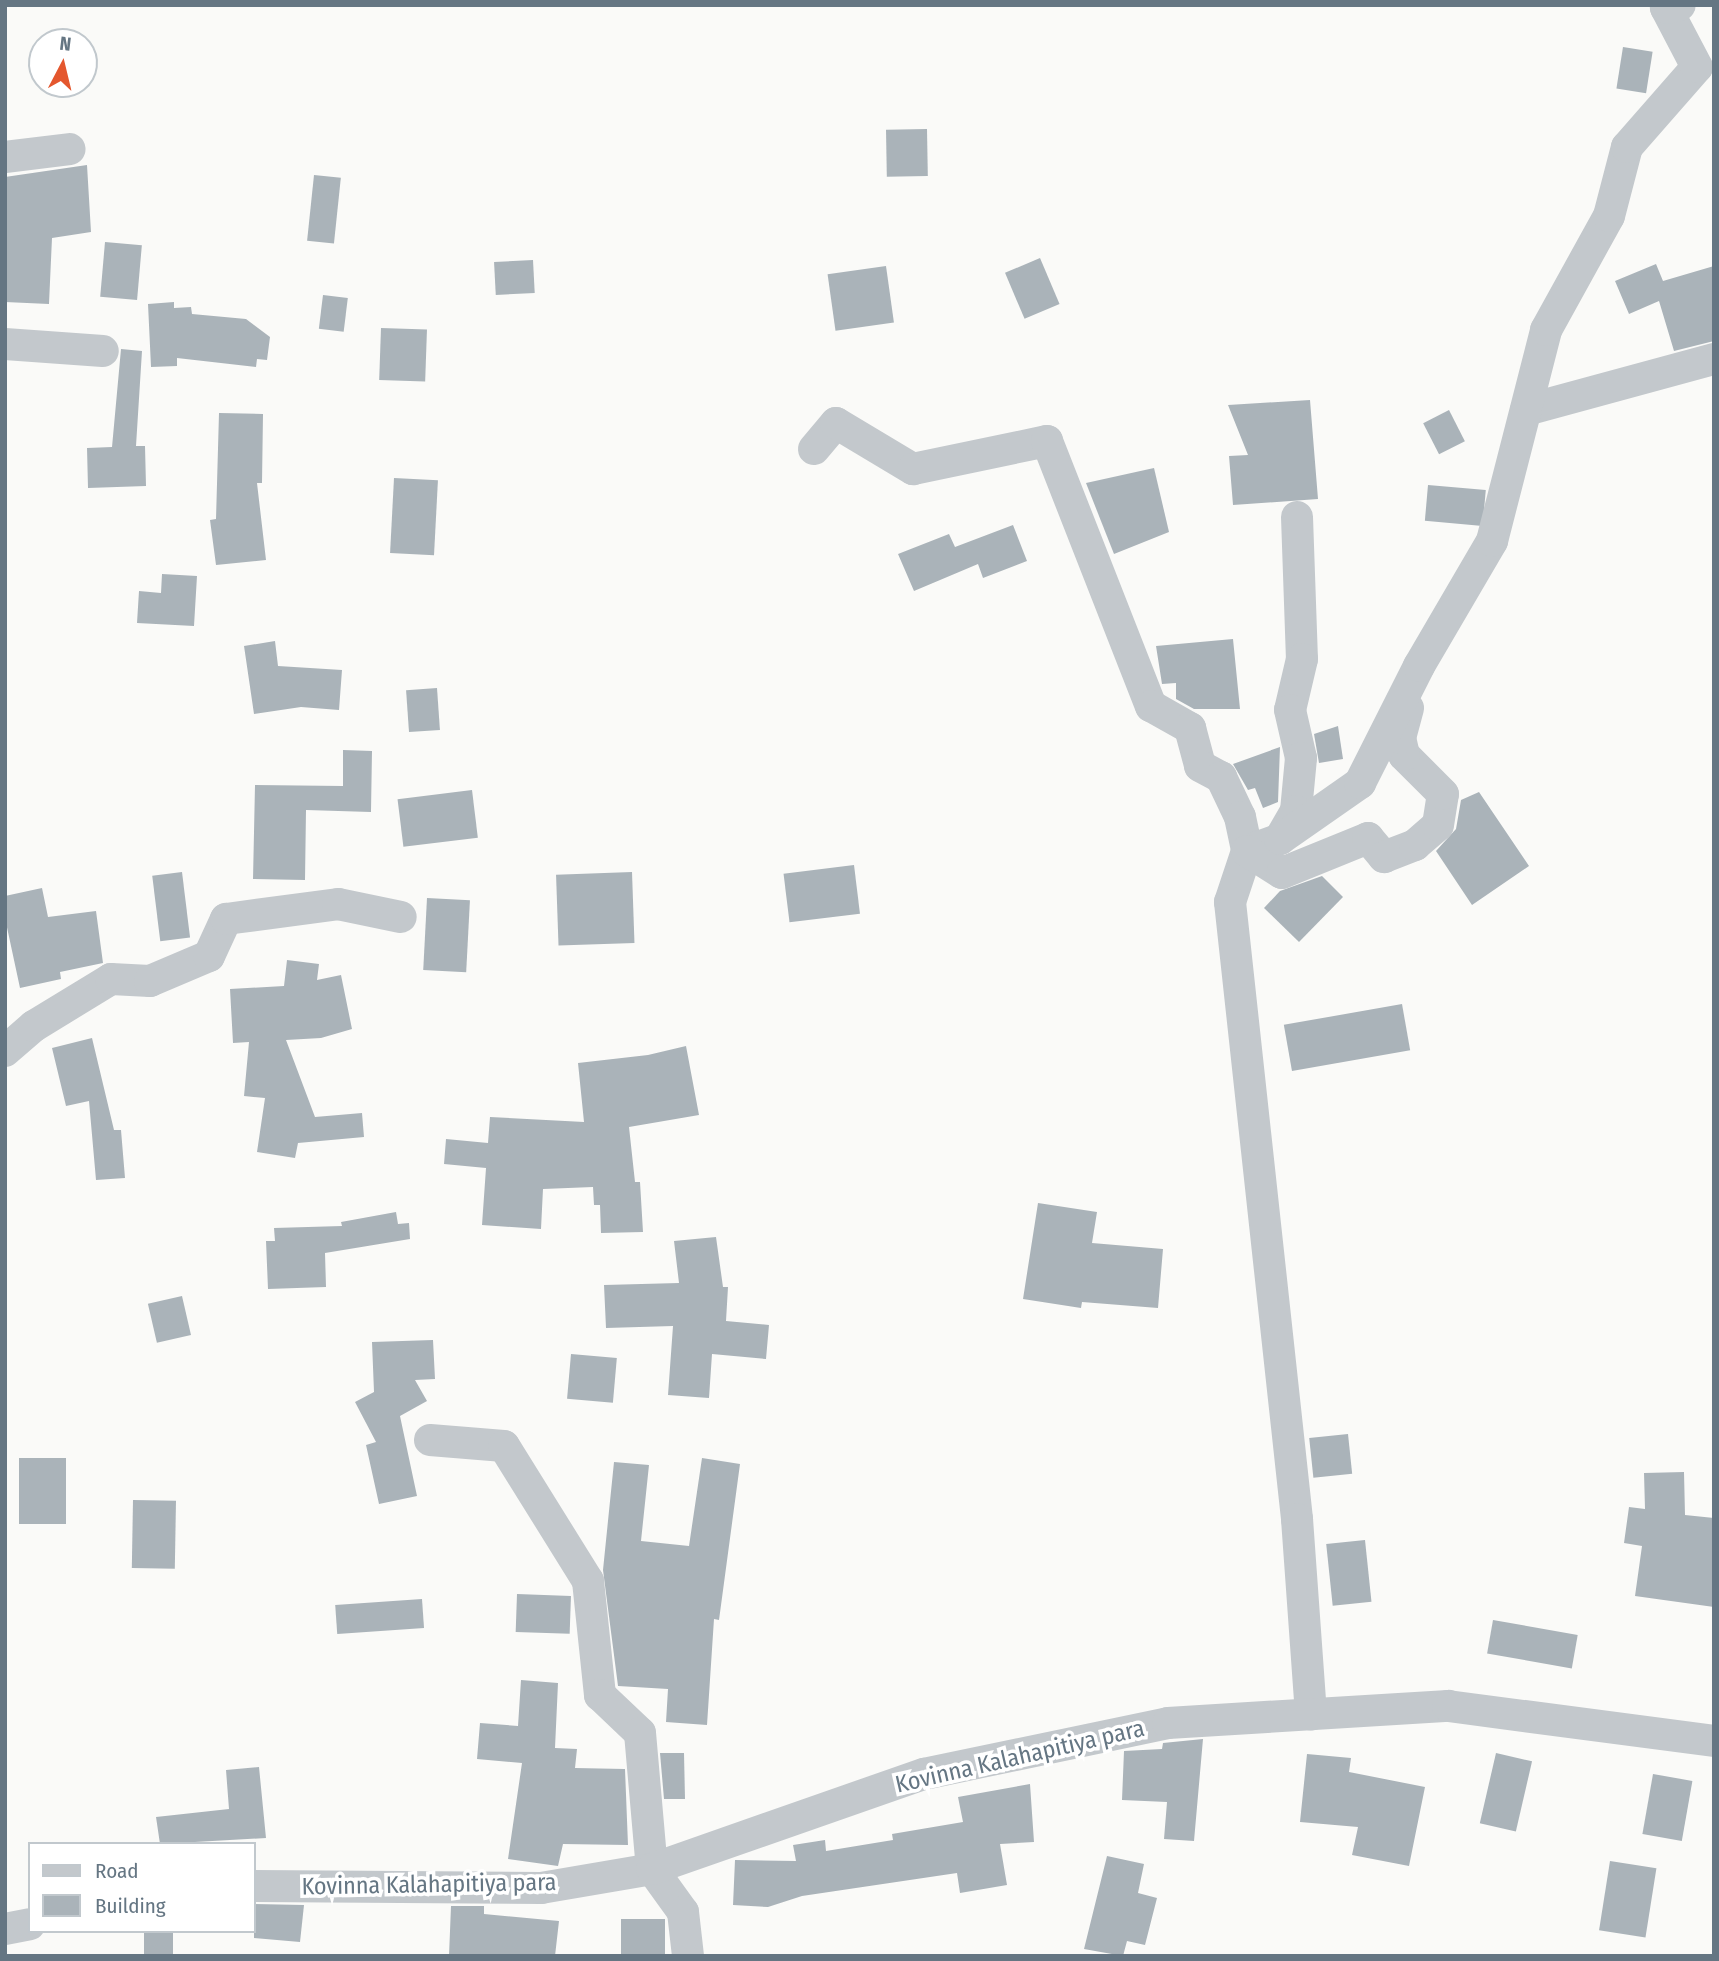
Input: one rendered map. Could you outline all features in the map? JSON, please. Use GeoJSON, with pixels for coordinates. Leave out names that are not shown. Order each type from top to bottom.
{"type":"FeatureCollection","features":[{"type":"Feature","properties":{"kind":"street"},"geometry":{"type":"LineString","coordinates":[[1247,851],[1280,839],[1360,783],[1419,666],[1492,541],[1546,330],[1609,216],[1627,147],[1697,67],[1666,8],[1680,5]]}},
{"type":"Feature","properties":{"kind":"street"},"geometry":{"type":"LineString","coordinates":[[5,157],[70,149]]}},
{"type":"Feature","properties":{"kind":"street"},"geometry":{"type":"LineString","coordinates":[[5,344],[103,351]]}},
{"type":"Feature","properties":{"kind":"street"},"geometry":{"type":"LineString","coordinates":[[1526,410],[1714,359]]}},
{"type":"Feature","properties":{"kind":"street"},"geometry":{"type":"LineString","coordinates":[[814,449],[836,423],[913,469],[1047,441],[1151,706],[1189,728],[1200,766],[1221,777],[1240,817],[1247,851],[1230,902],[1297,1519],[1311,1714]]}},
{"type":"Feature","properties":{"kind":"street"},"geometry":{"type":"LineString","coordinates":[[1280,839],[1296,811],[1301,758],[1290,710],[1302,659],[1297,517]]}},
{"type":"Feature","properties":{"kind":"street"},"geometry":{"type":"LineString","coordinates":[[1247,851],[1282,873],[1368,838],[1384,857],[1415,845],[1438,825],[1443,794],[1404,755],[1401,738],[1419,666]]}},
{"type":"Feature","properties":{"kind":"street"},"geometry":{"type":"LineString","coordinates":[[5,1051],[34,1026],[111,979],[150,981],[209,956],[226,919],[338,904],[401,917]]}},
{"type":"Feature","properties":{"kind":"street"},"geometry":{"type":"LineString","coordinates":[[430,1440],[504,1446],[588,1581],[600,1695],[640,1733],[652,1868],[683,1912],[688,1956]]}},
{"type":"Feature","properties":{"kind":"street","name":"Kovinna Kalahapitiya para"},"geometry":{"type":"LineString","coordinates":[[256,1886],[541,1888],[652,1868],[924,1774],[1168,1723],[1448,1706],[1714,1741]]}},
{"type":"Feature","properties":{"kind":"street"},"geometry":{"type":"LineString","coordinates":[[5,1929],[28,1924]]}},
{"type":"Feature","properties":{"kind":"building"},"geometry":{"type":"Polygon","coordinates":[[[1623,47],[1653,52],[1646,93],[1616,88],[1623,47]]]}},
{"type":"Feature","properties":{"kind":"building"},"geometry":{"type":"Polygon","coordinates":[[[927,129],[928,176],[887,177],[886,130],[927,129]]]}},
{"type":"Feature","properties":{"kind":"building"},"geometry":{"type":"Polygon","coordinates":[[[87,165],[91,232],[52,238],[49,304],[5,302],[5,177],[87,165]]]}},
{"type":"Feature","properties":{"kind":"building"},"geometry":{"type":"Polygon","coordinates":[[[314,175],[341,178],[334,243],[307,241],[314,175]]]}},
{"type":"Feature","properties":{"kind":"building"},"geometry":{"type":"Polygon","coordinates":[[[105,242],[142,245],[137,300],[100,297],[105,242]]]}},
{"type":"Feature","properties":{"kind":"building"},"geometry":{"type":"Polygon","coordinates":[[[1040,258],[1060,304],[1025,319],[1005,273],[1040,258]]]}},
{"type":"Feature","properties":{"kind":"building"},"geometry":{"type":"Polygon","coordinates":[[[533,260],[535,293],[496,295],[494,262],[533,260]]]}},
{"type":"Feature","properties":{"kind":"building"},"geometry":{"type":"Polygon","coordinates":[[[1656,264],[1663,281],[1714,266],[1714,341],[1674,351],[1659,301],[1629,314],[1615,281],[1656,264]]]}},
{"type":"Feature","properties":{"kind":"building"},"geometry":{"type":"Polygon","coordinates":[[[886,266],[894,322],[836,331],[828,274],[886,266]]]}},
{"type":"Feature","properties":{"kind":"building"},"geometry":{"type":"Polygon","coordinates":[[[323,295],[348,298],[344,332],[319,329],[323,295]]]}},
{"type":"Feature","properties":{"kind":"building"},"geometry":{"type":"Polygon","coordinates":[[[174,302],[174,308],[191,307],[192,314],[246,319],[270,337],[267,360],[257,359],[256,367],[177,358],[177,366],[151,367],[148,304],[174,302]]]}},
{"type":"Feature","properties":{"kind":"building"},"geometry":{"type":"Polygon","coordinates":[[[381,328],[427,330],[425,382],[379,380],[381,328]]]}},
{"type":"Feature","properties":{"kind":"building"},"geometry":{"type":"Polygon","coordinates":[[[121,349],[142,351],[136,446],[145,446],[146,486],[88,488],[87,448],[112,447],[121,349]]]}},
{"type":"Feature","properties":{"kind":"building"},"geometry":{"type":"Polygon","coordinates":[[[1310,400],[1318,499],[1233,505],[1229,456],[1248,455],[1228,405],[1310,400]]]}},
{"type":"Feature","properties":{"kind":"building"},"geometry":{"type":"Polygon","coordinates":[[[1449,410],[1465,441],[1439,454],[1423,423],[1449,410]]]}},
{"type":"Feature","properties":{"kind":"building"},"geometry":{"type":"Polygon","coordinates":[[[219,413],[263,414],[262,483],[257,483],[266,560],[216,565],[210,520],[216,519],[219,413]]]}},
{"type":"Feature","properties":{"kind":"building"},"geometry":{"type":"Polygon","coordinates":[[[1154,468],[1169,532],[1114,554],[1086,483],[1154,468]]]}},
{"type":"Feature","properties":{"kind":"building"},"geometry":{"type":"Polygon","coordinates":[[[394,478],[438,480],[434,555],[390,553],[394,478]]]}},
{"type":"Feature","properties":{"kind":"building"},"geometry":{"type":"Polygon","coordinates":[[[1428,485],[1486,490],[1483,526],[1425,521],[1428,485]]]}},
{"type":"Feature","properties":{"kind":"building"},"geometry":{"type":"Polygon","coordinates":[[[1013,525],[1027,561],[983,578],[978,564],[914,591],[898,554],[949,534],[955,547],[1013,525]]]}},
{"type":"Feature","properties":{"kind":"building"},"geometry":{"type":"Polygon","coordinates":[[[162,574],[197,576],[194,626],[137,623],[139,591],[161,593],[162,574]]]}},
{"type":"Feature","properties":{"kind":"building"},"geometry":{"type":"Polygon","coordinates":[[[1233,639],[1240,709],[1194,709],[1176,699],[1176,683],[1162,684],[1156,646],[1233,639]]]}},
{"type":"Feature","properties":{"kind":"building"},"geometry":{"type":"Polygon","coordinates":[[[275,641],[278,666],[342,670],[339,710],[301,707],[254,714],[244,646],[275,641]]]}},
{"type":"Feature","properties":{"kind":"building"},"geometry":{"type":"Polygon","coordinates":[[[437,688],[440,730],[409,732],[406,690],[437,688]]]}},
{"type":"Feature","properties":{"kind":"building"},"geometry":{"type":"Polygon","coordinates":[[[1338,726],[1343,759],[1319,763],[1314,734],[1338,726]]]}},
{"type":"Feature","properties":{"kind":"building"},"geometry":{"type":"Polygon","coordinates":[[[1280,747],[1278,802],[1263,808],[1255,788],[1248,790],[1233,764],[1280,747]]]}},
{"type":"Feature","properties":{"kind":"building"},"geometry":{"type":"Polygon","coordinates":[[[343,750],[372,751],[371,812],[306,810],[305,880],[253,879],[255,785],[343,786],[343,750]]]}},
{"type":"Feature","properties":{"kind":"building"},"geometry":{"type":"Polygon","coordinates":[[[472,790],[478,838],[403,847],[398,799],[472,790]]]}},
{"type":"Feature","properties":{"kind":"building"},"geometry":{"type":"Polygon","coordinates":[[[1479,792],[1529,866],[1472,905],[1436,851],[1456,829],[1461,800],[1479,792]]]}},
{"type":"Feature","properties":{"kind":"building"},"geometry":{"type":"Polygon","coordinates":[[[854,865],[860,914],[790,922],[784,874],[854,865]]]}},
{"type":"Feature","properties":{"kind":"building"},"geometry":{"type":"Polygon","coordinates":[[[182,872],[190,938],[160,941],[152,876],[182,872]]]}},
{"type":"Feature","properties":{"kind":"building"},"geometry":{"type":"Polygon","coordinates":[[[632,872],[634,943],[559,946],[556,875],[632,872]]]}},
{"type":"Feature","properties":{"kind":"building"},"geometry":{"type":"Polygon","coordinates":[[[1322,876],[1343,897],[1299,942],[1264,908],[1280,891],[1322,876]]]}},
{"type":"Feature","properties":{"kind":"building"},"geometry":{"type":"Polygon","coordinates":[[[42,888],[48,917],[96,911],[103,963],[60,972],[61,979],[20,988],[5,918],[5,896],[42,888]]]}},
{"type":"Feature","properties":{"kind":"building"},"geometry":{"type":"Polygon","coordinates":[[[427,898],[470,900],[466,972],[423,970],[427,898]]]}},
{"type":"Feature","properties":{"kind":"building"},"geometry":{"type":"Polygon","coordinates":[[[287,960],[319,964],[317,980],[341,975],[352,1029],[321,1038],[286,1040],[315,1117],[362,1113],[364,1137],[298,1143],[295,1158],[257,1152],[265,1098],[244,1096],[249,1042],[233,1043],[230,989],[284,986],[287,960]]]}},
{"type":"Feature","properties":{"kind":"building"},"geometry":{"type":"Polygon","coordinates":[[[1402,1004],[1410,1050],[1292,1071],[1284,1025],[1402,1004]]]}},
{"type":"Feature","properties":{"kind":"building"},"geometry":{"type":"Polygon","coordinates":[[[92,1038],[114,1130],[121,1130],[125,1178],[96,1180],[89,1101],[66,1106],[52,1048],[92,1038]]]}},
{"type":"Feature","properties":{"kind":"building"},"geometry":{"type":"Polygon","coordinates":[[[686,1046],[699,1115],[629,1127],[635,1182],[640,1182],[643,1232],[601,1233],[600,1205],[594,1205],[593,1187],[543,1189],[541,1229],[482,1225],[486,1168],[444,1164],[446,1139],[488,1143],[490,1117],[584,1122],[578,1063],[648,1055],[686,1046]]]}},
{"type":"Feature","properties":{"kind":"building"},"geometry":{"type":"Polygon","coordinates":[[[1038,1203],[1097,1212],[1092,1243],[1163,1249],[1158,1308],[1082,1302],[1081,1308],[1023,1299],[1038,1203]]]}},
{"type":"Feature","properties":{"kind":"building"},"geometry":{"type":"Polygon","coordinates":[[[396,1212],[398,1224],[409,1223],[410,1239],[325,1253],[326,1287],[268,1289],[266,1241],[275,1241],[274,1228],[342,1226],[341,1222],[396,1212]]]}},
{"type":"Feature","properties":{"kind":"building"},"geometry":{"type":"Polygon","coordinates":[[[716,1237],[723,1287],[728,1287],[726,1321],[769,1325],[766,1359],[712,1354],[709,1398],[668,1395],[673,1326],[606,1328],[604,1285],[679,1283],[674,1241],[716,1237]]]}},
{"type":"Feature","properties":{"kind":"building"},"geometry":{"type":"Polygon","coordinates":[[[182,1296],[191,1335],[157,1343],[148,1304],[182,1296]]]}},
{"type":"Feature","properties":{"kind":"building"},"geometry":{"type":"Polygon","coordinates":[[[433,1340],[435,1379],[415,1380],[427,1401],[400,1416],[417,1496],[379,1504],[366,1445],[376,1442],[355,1402],[374,1392],[372,1342],[433,1340]]]}},
{"type":"Feature","properties":{"kind":"building"},"geometry":{"type":"Polygon","coordinates":[[[571,1354],[617,1358],[613,1403],[567,1399],[571,1354]]]}},
{"type":"Feature","properties":{"kind":"building"},"geometry":{"type":"Polygon","coordinates":[[[1348,1434],[1352,1474],[1313,1478],[1309,1438],[1348,1434]]]}},
{"type":"Feature","properties":{"kind":"building"},"geometry":{"type":"Polygon","coordinates":[[[19,1458],[66,1458],[66,1524],[19,1524],[19,1458]]]}},
{"type":"Feature","properties":{"kind":"building"},"geometry":{"type":"Polygon","coordinates":[[[702,1458],[740,1464],[719,1620],[714,1619],[707,1725],[666,1722],[668,1689],[618,1686],[603,1570],[614,1462],[649,1465],[641,1541],[689,1546],[702,1458]]]}},
{"type":"Feature","properties":{"kind":"building"},"geometry":{"type":"Polygon","coordinates":[[[1684,1472],[1685,1515],[1714,1518],[1714,1607],[1635,1596],[1642,1546],[1624,1543],[1629,1507],[1645,1509],[1644,1473],[1684,1472]]]}},
{"type":"Feature","properties":{"kind":"building"},"geometry":{"type":"Polygon","coordinates":[[[133,1500],[176,1501],[175,1569],[132,1568],[133,1500]]]}},
{"type":"Feature","properties":{"kind":"building"},"geometry":{"type":"Polygon","coordinates":[[[1365,1540],[1371,1602],[1333,1606],[1326,1544],[1365,1540]]]}},
{"type":"Feature","properties":{"kind":"building"},"geometry":{"type":"Polygon","coordinates":[[[517,1594],[571,1596],[570,1634],[516,1632],[517,1594]]]}},
{"type":"Feature","properties":{"kind":"building"},"geometry":{"type":"Polygon","coordinates":[[[422,1599],[424,1628],[337,1634],[335,1605],[422,1599]]]}},
{"type":"Feature","properties":{"kind":"building"},"geometry":{"type":"Polygon","coordinates":[[[1493,1620],[1578,1635],[1572,1668],[1487,1653],[1493,1620]]]}},
{"type":"Feature","properties":{"kind":"building"},"geometry":{"type":"Polygon","coordinates":[[[521,1680],[558,1683],[555,1748],[577,1749],[575,1768],[625,1769],[628,1845],[563,1844],[558,1866],[508,1859],[522,1763],[477,1759],[480,1723],[518,1726],[521,1680]]]}},
{"type":"Feature","properties":{"kind":"building"},"geometry":{"type":"Polygon","coordinates":[[[1203,1739],[1194,1841],[1164,1839],[1167,1802],[1122,1800],[1124,1751],[1162,1749],[1163,1743],[1203,1739]]]}},
{"type":"Feature","properties":{"kind":"building"},"geometry":{"type":"Polygon","coordinates":[[[660,1753],[684,1753],[685,1799],[664,1799],[660,1753]]]}},
{"type":"Feature","properties":{"kind":"building"},"geometry":{"type":"Polygon","coordinates":[[[1496,1753],[1532,1761],[1516,1831],[1480,1823],[1496,1753]]]}},
{"type":"Feature","properties":{"kind":"building"},"geometry":{"type":"Polygon","coordinates":[[[1307,1754],[1351,1758],[1349,1772],[1425,1787],[1409,1866],[1352,1855],[1358,1827],[1300,1822],[1307,1754]]]}},
{"type":"Feature","properties":{"kind":"building"},"geometry":{"type":"Polygon","coordinates":[[[259,1767],[266,1838],[160,1842],[156,1817],[229,1809],[226,1770],[259,1767]]]}},
{"type":"Feature","properties":{"kind":"building"},"geometry":{"type":"Polygon","coordinates":[[[1653,1774],[1692,1781],[1682,1841],[1642,1834],[1653,1774]]]}},
{"type":"Feature","properties":{"kind":"building"},"geometry":{"type":"Polygon","coordinates":[[[1030,1784],[1034,1842],[1000,1844],[1007,1885],[960,1893],[957,1873],[802,1896],[768,1907],[733,1905],[735,1860],[796,1861],[793,1845],[825,1840],[826,1851],[893,1840],[892,1834],[963,1822],[958,1797],[1030,1784]]]}},
{"type":"Feature","properties":{"kind":"building"},"geometry":{"type":"Polygon","coordinates":[[[1107,1856],[1144,1864],[1138,1893],[1157,1898],[1145,1945],[1127,1941],[1123,1956],[1084,1949],[1107,1856]]]}},
{"type":"Feature","properties":{"kind":"building"},"geometry":{"type":"Polygon","coordinates":[[[1610,1861],[1656,1868],[1645,1937],[1599,1930],[1610,1861]]]}},
{"type":"Feature","properties":{"kind":"building"},"geometry":{"type":"Polygon","coordinates":[[[256,1904],[304,1905],[300,1942],[254,1938],[256,1904]]]}},
{"type":"Feature","properties":{"kind":"building"},"geometry":{"type":"Polygon","coordinates":[[[451,1906],[484,1906],[484,1914],[559,1921],[555,1956],[449,1956],[451,1906]]]}},
{"type":"Feature","properties":{"kind":"building"},"geometry":{"type":"Polygon","coordinates":[[[621,1919],[665,1919],[665,1956],[621,1956],[621,1919]]]}},
{"type":"Feature","properties":{"kind":"building"},"geometry":{"type":"Polygon","coordinates":[[[144,1933],[173,1933],[173,1956],[144,1956],[144,1933]]]}}]}
